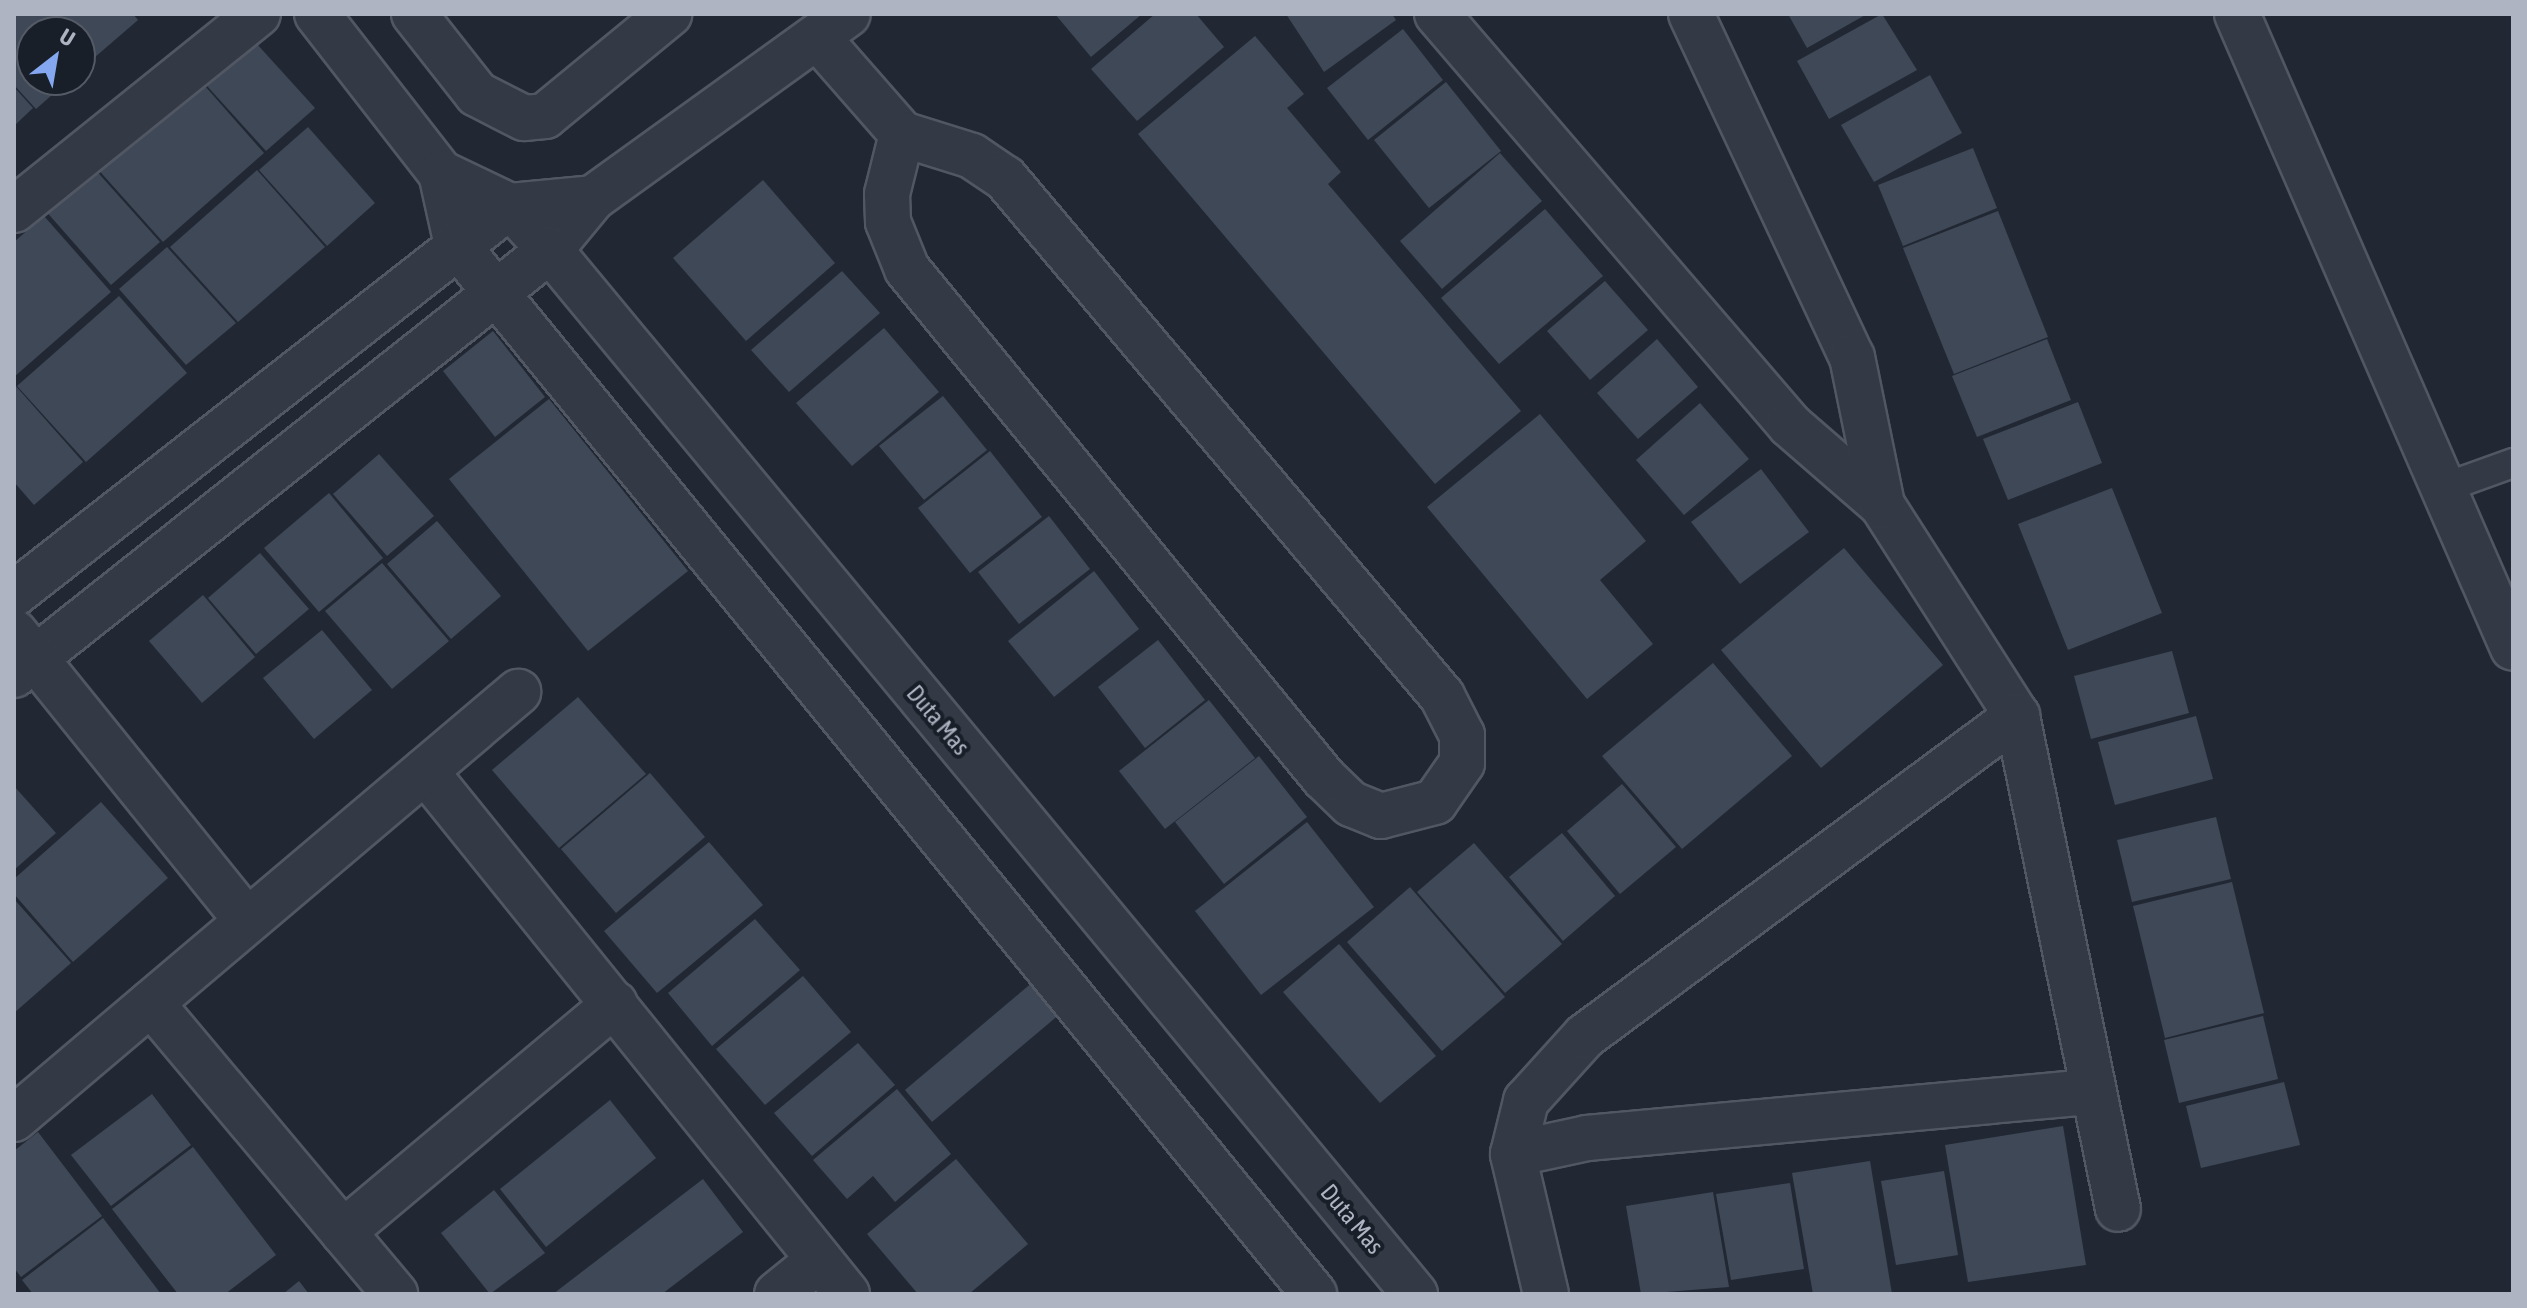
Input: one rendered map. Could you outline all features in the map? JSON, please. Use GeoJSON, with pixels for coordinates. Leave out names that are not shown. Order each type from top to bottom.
{"type":"FeatureCollection","features":[{"type":"Feature","properties":{"kind":"street"},"geometry":{"type":"LineString","coordinates":[[14,210],[258,14]]}},
{"type":"Feature","properties":{"kind":"street"},"geometry":{"type":"LineString","coordinates":[[317,14],[441,173],[457,245],[499,290],[1314,1294]]}},
{"type":"Feature","properties":{"kind":"street"},"geometry":{"type":"LineString","coordinates":[[414,14],[477,94],[524,118],[545,116],[669,14]]}},
{"type":"Feature","properties":{"kind":"street"},"geometry":{"type":"LineString","coordinates":[[1437,14],[1790,425],[1882,505],[2017,716],[2089,1092],[2118,1209]]}},
{"type":"Feature","properties":{"kind":"street"},"geometry":{"type":"LineString","coordinates":[[1691,14],[1852,357],[1882,505]]}},
{"type":"Feature","properties":{"kind":"street"},"geometry":{"type":"LineString","coordinates":[[2237,14],[2441,489],[2513,648]]}},
{"type":"Feature","properties":{"kind":"street"},"geometry":{"type":"LineString","coordinates":[[246,920],[21,655],[550,250],[593,198],[833,26],[902,134],[972,156],[1005,178],[1442,696],[1462,735],[1462,763],[1435,802],[1381,816],[1351,804],[1324,778],[907,269],[888,208],[902,134]]}},
{"type":"Feature","properties":{"kind":"street","name":"Duta Mas"},"geometry":{"type":"LineString","coordinates":[[441,173],[510,206],[550,250],[1415,1294]]}},
{"type":"Feature","properties":{"kind":"street"},"geometry":{"type":"LineString","coordinates":[[14,594],[510,206],[593,198]]}},
{"type":"Feature","properties":{"kind":"street"},"geometry":{"type":"LineString","coordinates":[[14,1119],[518,692]]}},
{"type":"Feature","properties":{"kind":"street"},"geometry":{"type":"LineString","coordinates":[[1546,1294],[1513,1154],[1526,1101],[1585,1036],[2017,716]]}},
{"type":"Feature","properties":{"kind":"street"},"geometry":{"type":"LineString","coordinates":[[425,771],[847,1294]]}},
{"type":"Feature","properties":{"kind":"street"},"geometry":{"type":"LineString","coordinates":[[151,1003],[395,1294]]}},
{"type":"Feature","properties":{"kind":"street"},"geometry":{"type":"LineString","coordinates":[[343,1232],[615,1004]]}},
{"type":"Feature","properties":{"kind":"street"},"geometry":{"type":"LineString","coordinates":[[1513,1154],[1587,1138],[2089,1092]]}},
{"type":"Feature","properties":{"kind":"street"},"geometry":{"type":"LineString","coordinates":[[777,1294],[819,1260]]}},
{"type":"Feature","properties":{"kind":"lane"},"geometry":{"type":"LineString","coordinates":[[2441,489],[2513,463]]}},
{"type":"Feature","properties":{"kind":"building"},"geometry":{"type":"Polygon","coordinates":[[[14,14],[133,14],[138,20],[96,56],[96,16],[16,16],[16,87],[14,14]]]}},
{"type":"Feature","properties":{"kind":"building"},"geometry":{"type":"Polygon","coordinates":[[[1055,14],[1142,14],[1091,57],[1055,14]]]}},
{"type":"Feature","properties":{"kind":"building"},"geometry":{"type":"Polygon","coordinates":[[[1155,14],[1196,14],[1224,47],[1137,121],[1091,69],[1155,14]]]}},
{"type":"Feature","properties":{"kind":"building"},"geometry":{"type":"Polygon","coordinates":[[[1286,14],[1392,14],[1396,20],[1324,72],[1286,14]]]}},
{"type":"Feature","properties":{"kind":"building"},"geometry":{"type":"Polygon","coordinates":[[[1788,14],[1867,14],[1807,48],[1788,14]]]}},
{"type":"Feature","properties":{"kind":"building"},"geometry":{"type":"Polygon","coordinates":[[[1882,14],[1917,70],[1829,119],[1797,61],[1882,14]]]}},
{"type":"Feature","properties":{"kind":"building"},"geometry":{"type":"Polygon","coordinates":[[[1403,29],[1443,80],[1368,140],[1327,88],[1403,29]]]}},
{"type":"Feature","properties":{"kind":"building"},"geometry":{"type":"Polygon","coordinates":[[[247,33],[315,108],[266,151],[198,76],[247,33]]]}},
{"type":"Feature","properties":{"kind":"building"},"geometry":{"type":"Polygon","coordinates":[[[1255,36],[1304,94],[1287,108],[1341,172],[1328,184],[1521,411],[1435,484],[1138,134],[1255,36]]]}},
{"type":"Feature","properties":{"kind":"building"},"geometry":{"type":"Polygon","coordinates":[[[1930,75],[1962,133],[1874,182],[1841,125],[1930,75]]]}},
{"type":"Feature","properties":{"kind":"building"},"geometry":{"type":"Polygon","coordinates":[[[197,77],[264,153],[163,242],[95,166],[197,77]]]}},
{"type":"Feature","properties":{"kind":"building"},"geometry":{"type":"Polygon","coordinates":[[[1446,82],[1501,151],[1429,208],[1374,140],[1446,82]]]}},
{"type":"Feature","properties":{"kind":"building"},"geometry":{"type":"Polygon","coordinates":[[[14,87],[16,96],[22,96],[33,108],[14,126],[14,87]]]}},
{"type":"Feature","properties":{"kind":"building"},"geometry":{"type":"Polygon","coordinates":[[[24,96],[51,96],[36,109],[24,96]]]}},
{"type":"Feature","properties":{"kind":"building"},"geometry":{"type":"Polygon","coordinates":[[[308,127],[375,203],[327,246],[259,170],[308,127]]]}},
{"type":"Feature","properties":{"kind":"building"},"geometry":{"type":"Polygon","coordinates":[[[1973,148],[1997,208],[1903,246],[1878,185],[1973,148]]]}},
{"type":"Feature","properties":{"kind":"building"},"geometry":{"type":"Polygon","coordinates":[[[1500,153],[1542,201],[1442,289],[1400,241],[1500,153]]]}},
{"type":"Feature","properties":{"kind":"building"},"geometry":{"type":"Polygon","coordinates":[[[92,166],[160,242],[111,285],[44,209],[92,166]]]}},
{"type":"Feature","properties":{"kind":"building"},"geometry":{"type":"Polygon","coordinates":[[[257,170],[325,247],[238,322],[170,247],[257,170]]]}},
{"type":"Feature","properties":{"kind":"building"},"geometry":{"type":"Polygon","coordinates":[[[763,180],[835,263],[746,341],[673,258],[763,180]]]}},
{"type":"Feature","properties":{"kind":"building"},"geometry":{"type":"Polygon","coordinates":[[[1545,209],[1603,276],[1499,364],[1441,298],[1545,209]]]}},
{"type":"Feature","properties":{"kind":"building"},"geometry":{"type":"Polygon","coordinates":[[[1998,211],[2048,337],[1954,374],[1903,248],[1998,211]]]}},
{"type":"Feature","properties":{"kind":"building"},"geometry":{"type":"Polygon","coordinates":[[[44,216],[111,292],[14,377],[14,242],[44,216]]]}},
{"type":"Feature","properties":{"kind":"building"},"geometry":{"type":"Polygon","coordinates":[[[167,247],[236,323],[186,365],[119,289],[167,247]]]}},
{"type":"Feature","properties":{"kind":"building"},"geometry":{"type":"Polygon","coordinates":[[[842,271],[880,313],[789,392],[751,350],[842,271]]]}},
{"type":"Feature","properties":{"kind":"building"},"geometry":{"type":"Polygon","coordinates":[[[1605,281],[1648,330],[1590,380],[1547,331],[1605,281]]]}},
{"type":"Feature","properties":{"kind":"building"},"geometry":{"type":"Polygon","coordinates":[[[119,296],[187,373],[86,462],[17,386],[119,296]]]}},
{"type":"Feature","properties":{"kind":"building"},"geometry":{"type":"Polygon","coordinates":[[[884,328],[939,392],[852,466],[796,403],[884,328]]]}},
{"type":"Feature","properties":{"kind":"building"},"geometry":{"type":"Polygon","coordinates":[[[493,331],[545,397],[495,437],[443,371],[493,331]]]}},
{"type":"Feature","properties":{"kind":"building"},"geometry":{"type":"Polygon","coordinates":[[[1657,339],[1698,387],[1638,439],[1597,393],[1657,339]]]}},
{"type":"Feature","properties":{"kind":"building"},"geometry":{"type":"Polygon","coordinates":[[[2047,339],[2071,400],[1977,437],[1952,376],[2047,339]]]}},
{"type":"Feature","properties":{"kind":"building"},"geometry":{"type":"Polygon","coordinates":[[[14,384],[83,462],[34,505],[14,482],[14,384]]]}},
{"type":"Feature","properties":{"kind":"building"},"geometry":{"type":"Polygon","coordinates":[[[943,396],[987,450],[924,500],[879,446],[943,396]]]}},
{"type":"Feature","properties":{"kind":"building"},"geometry":{"type":"Polygon","coordinates":[[[549,399],[688,571],[588,651],[449,479],[549,399]]]}},
{"type":"Feature","properties":{"kind":"building"},"geometry":{"type":"Polygon","coordinates":[[[2078,402],[2102,463],[2008,500],[1983,439],[2078,402]]]}},
{"type":"Feature","properties":{"kind":"building"},"geometry":{"type":"Polygon","coordinates":[[[1700,403],[1749,459],[1684,515],[1636,460],[1700,403]]]}},
{"type":"Feature","properties":{"kind":"building"},"geometry":{"type":"Polygon","coordinates":[[[1540,414],[1646,541],[1600,580],[1653,644],[1587,699],[1427,507],[1540,414]]]}},
{"type":"Feature","properties":{"kind":"building"},"geometry":{"type":"Polygon","coordinates":[[[990,451],[1042,517],[970,573],[918,508],[990,451]]]}},
{"type":"Feature","properties":{"kind":"building"},"geometry":{"type":"Polygon","coordinates":[[[379,454],[434,516],[387,556],[333,494],[379,454]]]}},
{"type":"Feature","properties":{"kind":"building"},"geometry":{"type":"Polygon","coordinates":[[[1761,469],[1809,532],[1740,584],[1691,522],[1761,469]]]}},
{"type":"Feature","properties":{"kind":"building"},"geometry":{"type":"Polygon","coordinates":[[[2112,488],[2162,613],[2068,650],[2018,524],[2112,488]]]}},
{"type":"Feature","properties":{"kind":"building"},"geometry":{"type":"Polygon","coordinates":[[[329,493],[383,558],[319,612],[264,548],[329,493]]]}},
{"type":"Feature","properties":{"kind":"building"},"geometry":{"type":"Polygon","coordinates":[[[1049,516],[1090,569],[1019,624],[978,572],[1049,516]]]}},
{"type":"Feature","properties":{"kind":"building"},"geometry":{"type":"Polygon","coordinates":[[[437,521],[501,596],[451,639],[387,564],[437,521]]]}},
{"type":"Feature","properties":{"kind":"building"},"geometry":{"type":"Polygon","coordinates":[[[1844,548],[1943,665],[1821,768],[1721,650],[1844,548]]]}},
{"type":"Feature","properties":{"kind":"building"},"geometry":{"type":"Polygon","coordinates":[[[260,553],[309,609],[256,654],[208,598],[260,553]]]}},
{"type":"Feature","properties":{"kind":"building"},"geometry":{"type":"Polygon","coordinates":[[[382,563],[449,641],[392,689],[325,611],[382,563]]]}},
{"type":"Feature","properties":{"kind":"building"},"geometry":{"type":"Polygon","coordinates":[[[1094,571],[1139,629],[1054,697],[1008,641],[1094,571]]]}},
{"type":"Feature","properties":{"kind":"building"},"geometry":{"type":"Polygon","coordinates":[[[203,595],[255,657],[202,703],[149,641],[203,595]]]}},
{"type":"Feature","properties":{"kind":"building"},"geometry":{"type":"Polygon","coordinates":[[[322,630],[372,690],[314,739],[263,678],[322,630]]]}},
{"type":"Feature","properties":{"kind":"building"},"geometry":{"type":"Polygon","coordinates":[[[1158,640],[1205,700],[1145,748],[1098,687],[1158,640]]]}},
{"type":"Feature","properties":{"kind":"building"},"geometry":{"type":"Polygon","coordinates":[[[2172,651],[2189,713],[2091,739],[2074,676],[2172,651]]]}},
{"type":"Feature","properties":{"kind":"building"},"geometry":{"type":"Polygon","coordinates":[[[1713,663],[1792,756],[1682,849],[1602,756],[1713,663]]]}},
{"type":"Feature","properties":{"kind":"building"},"geometry":{"type":"Polygon","coordinates":[[[578,697],[646,774],[559,848],[492,770],[578,697]]]}},
{"type":"Feature","properties":{"kind":"building"},"geometry":{"type":"Polygon","coordinates":[[[1209,700],[1255,758],[1165,829],[1119,771],[1209,700]]]}},
{"type":"Feature","properties":{"kind":"building"},"geometry":{"type":"Polygon","coordinates":[[[2196,716],[2213,779],[2115,805],[2098,742],[2196,716]]]}},
{"type":"Feature","properties":{"kind":"building"},"geometry":{"type":"Polygon","coordinates":[[[1259,756],[1307,817],[1224,884],[1175,822],[1259,756]]]}},
{"type":"Feature","properties":{"kind":"building"},"geometry":{"type":"Polygon","coordinates":[[[650,773],[705,837],[616,913],[561,849],[650,773]]]}},
{"type":"Feature","properties":{"kind":"building"},"geometry":{"type":"Polygon","coordinates":[[[1622,784],[1676,847],[1620,894],[1567,831],[1622,784]]]}},
{"type":"Feature","properties":{"kind":"building"},"geometry":{"type":"Polygon","coordinates":[[[14,786],[56,833],[14,870],[14,786]]]}},
{"type":"Feature","properties":{"kind":"building"},"geometry":{"type":"Polygon","coordinates":[[[101,802],[168,878],[73,962],[14,894],[14,879],[101,802]]]}},
{"type":"Feature","properties":{"kind":"building"},"geometry":{"type":"Polygon","coordinates":[[[2216,817],[2231,879],[2132,902],[2117,840],[2216,817]]]}},
{"type":"Feature","properties":{"kind":"building"},"geometry":{"type":"Polygon","coordinates":[[[1307,822],[1374,907],[1261,995],[1195,911],[1307,822]]]}},
{"type":"Feature","properties":{"kind":"building"},"geometry":{"type":"Polygon","coordinates":[[[1562,833],[1615,896],[1563,941],[1509,877],[1562,833]]]}},
{"type":"Feature","properties":{"kind":"building"},"geometry":{"type":"Polygon","coordinates":[[[709,842],[763,905],[657,993],[604,931],[709,842]]]}},
{"type":"Feature","properties":{"kind":"building"},"geometry":{"type":"Polygon","coordinates":[[[1474,843],[1562,944],[1505,993],[1417,892],[1474,843]]]}},
{"type":"Feature","properties":{"kind":"building"},"geometry":{"type":"Polygon","coordinates":[[[2232,882],[2264,1013],[2165,1038],[2133,906],[2232,882]]]}},
{"type":"Feature","properties":{"kind":"building"},"geometry":{"type":"Polygon","coordinates":[[[1410,887],[1505,997],[1442,1051],[1347,942],[1410,887]]]}},
{"type":"Feature","properties":{"kind":"building"},"geometry":{"type":"Polygon","coordinates":[[[14,899],[71,963],[14,1013],[14,899]]]}},
{"type":"Feature","properties":{"kind":"building"},"geometry":{"type":"Polygon","coordinates":[[[755,919],[800,970],[712,1046],[668,993],[755,919]]]}},
{"type":"Feature","properties":{"kind":"building"},"geometry":{"type":"Polygon","coordinates":[[[1339,944],[1436,1056],[1380,1103],[1283,992],[1339,944]]]}},
{"type":"Feature","properties":{"kind":"building"},"geometry":{"type":"Polygon","coordinates":[[[803,976],[851,1032],[765,1105],[716,1049],[803,976]]]}},
{"type":"Feature","properties":{"kind":"building"},"geometry":{"type":"Polygon","coordinates":[[[1034,981],[1061,1013],[932,1122],[905,1090],[1034,981]]]}},
{"type":"Feature","properties":{"kind":"building"},"geometry":{"type":"Polygon","coordinates":[[[2263,1016],[2278,1079],[2179,1103],[2164,1040],[2263,1016]]]}},
{"type":"Feature","properties":{"kind":"building"},"geometry":{"type":"Polygon","coordinates":[[[858,1043],[895,1085],[812,1156],[774,1113],[858,1043]]]}},
{"type":"Feature","properties":{"kind":"building"},"geometry":{"type":"Polygon","coordinates":[[[2284,1082],[2300,1145],[2201,1168],[2186,1106],[2284,1082]]]}},
{"type":"Feature","properties":{"kind":"building"},"geometry":{"type":"Polygon","coordinates":[[[897,1089],[951,1154],[895,1202],[873,1176],[847,1199],[813,1160],[897,1089]]]}},
{"type":"Feature","properties":{"kind":"building"},"geometry":{"type":"Polygon","coordinates":[[[152,1094],[191,1145],[111,1206],[71,1155],[152,1094]]]}},
{"type":"Feature","properties":{"kind":"building"},"geometry":{"type":"Polygon","coordinates":[[[610,1100],[656,1158],[546,1247],[500,1189],[610,1100]]]}},
{"type":"Feature","properties":{"kind":"building"},"geometry":{"type":"Polygon","coordinates":[[[2063,1126],[2086,1265],[1968,1282],[1945,1145],[2063,1126]]]}},
{"type":"Feature","properties":{"kind":"building"},"geometry":{"type":"Polygon","coordinates":[[[38,1132],[102,1216],[21,1277],[14,1268],[14,1151],[38,1132]]]}},
{"type":"Feature","properties":{"kind":"building"},"geometry":{"type":"Polygon","coordinates":[[[193,1147],[276,1255],[225,1294],[178,1294],[112,1209],[193,1147]]]}},
{"type":"Feature","properties":{"kind":"building"},"geometry":{"type":"Polygon","coordinates":[[[956,1159],[1028,1244],[969,1294],[918,1294],[867,1234],[956,1159]]]}},
{"type":"Feature","properties":{"kind":"building"},"geometry":{"type":"Polygon","coordinates":[[[1870,1161],[1892,1294],[1813,1294],[1792,1173],[1870,1161]]]}},
{"type":"Feature","properties":{"kind":"building"},"geometry":{"type":"Polygon","coordinates":[[[1944,1171],[1958,1255],[1896,1265],[1881,1181],[1944,1171]]]}},
{"type":"Feature","properties":{"kind":"building"},"geometry":{"type":"Polygon","coordinates":[[[703,1179],[743,1232],[662,1294],[553,1294],[703,1179]]]}},
{"type":"Feature","properties":{"kind":"building"},"geometry":{"type":"Polygon","coordinates":[[[1790,1183],[1804,1269],[1731,1280],[1716,1194],[1790,1183]]]}},
{"type":"Feature","properties":{"kind":"building"},"geometry":{"type":"Polygon","coordinates":[[[494,1190],[545,1253],[490,1294],[441,1233],[494,1190]]]}},
{"type":"Feature","properties":{"kind":"building"},"geometry":{"type":"Polygon","coordinates":[[[1713,1192],[1729,1287],[1641,1294],[1626,1206],[1713,1192]]]}},
{"type":"Feature","properties":{"kind":"building"},"geometry":{"type":"Polygon","coordinates":[[[103,1218],[161,1294],[33,1294],[22,1280],[103,1218]]]}},
{"type":"Feature","properties":{"kind":"building"},"geometry":{"type":"Polygon","coordinates":[[[299,1281],[309,1294],[283,1294],[299,1281]]]}}]}
